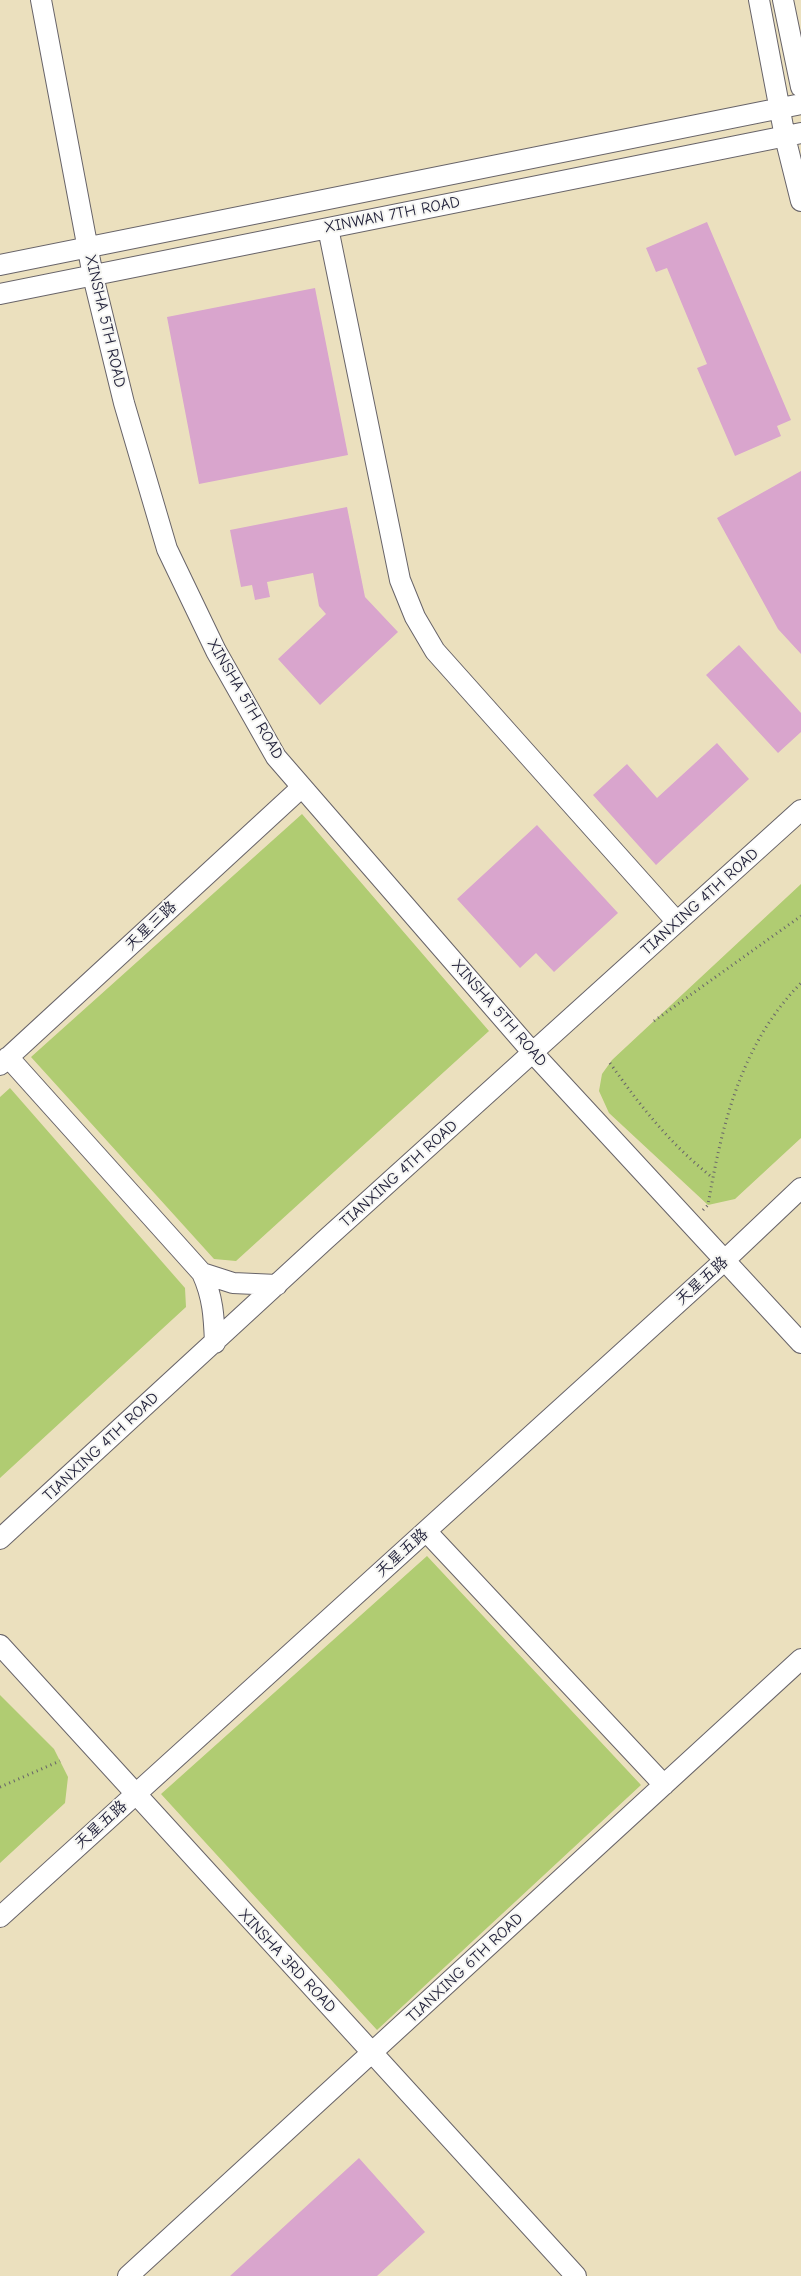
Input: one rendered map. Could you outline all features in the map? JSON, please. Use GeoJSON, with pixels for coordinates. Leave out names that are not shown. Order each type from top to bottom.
{"type":"FeatureCollection","features":[{"type":"Feature","properties":{"kind":"street","name":"XINSHA 5TH ROAD"},"geometry":{"type":"LineString","coordinates":[[41,0],[93,276],[124,404],[167,549],[216,651],[276,757],[533,1053],[801,1343]]}},
{"type":"Feature","properties":{"kind":"street"},"geometry":{"type":"LineString","coordinates":[[759,0],[780,107],[793,135],[801,201]]}},
{"type":"Feature","properties":{"kind":"street"},"geometry":{"type":"LineString","coordinates":[[784,0],[801,87]]}},
{"type":"Feature","properties":{"kind":"street","name":"XINWAN 7TH ROAD"},"geometry":{"type":"LineString","coordinates":[[0,265],[801,104]]}},
{"type":"Feature","properties":{"kind":"street","name":"XINWAN 7TH ROAD"},"geometry":{"type":"LineString","coordinates":[[0,294],[793,135]]}},
{"type":"Feature","properties":{"kind":"street"},"geometry":{"type":"LineString","coordinates":[[328,228],[400,580],[415,617],[435,651],[678,922]]}},
{"type":"Feature","properties":{"kind":"street","name":"天星三路"},"geometry":{"type":"LineString","coordinates":[[4,1061],[302,787]]}},
{"type":"Feature","properties":{"kind":"street","name":"TIANXING 4TH ROAD"},"geometry":{"type":"LineString","coordinates":[[0,1539],[801,810]]}},
{"type":"Feature","properties":{"kind":"street"},"geometry":{"type":"LineString","coordinates":[[4,1061],[202,1273],[210,1291],[214,1313],[215,1343]]}},
{"type":"Feature","properties":{"kind":"street","name":"天星五路"},"geometry":{"type":"LineString","coordinates":[[0,1917],[725,1260],[801,1188]]}},
{"type":"Feature","properties":{"kind":"street"},"geometry":{"type":"LineString","coordinates":[[202,1273],[233,1283],[277,1285]]}},
{"type":"Feature","properties":{"kind":"street"},"geometry":{"type":"LineString","coordinates":[[426,1531],[664,1785]]}},
{"type":"Feature","properties":{"kind":"street","name":"XINSHA 3RD ROAD"},"geometry":{"type":"LineString","coordinates":[[0,1645],[576,2276]]}},
{"type":"Feature","properties":{"kind":"street","name":"TIANXING 6TH ROAD"},"geometry":{"type":"LineString","coordinates":[[128,2276],[801,1659]]}},
{"type":"Feature","properties":{"kind":"path"},"geometry":{"type":"LineString","coordinates":[[654,1021],[801,916]]}},
{"type":"Feature","properties":{"kind":"path"},"geometry":{"type":"LineString","coordinates":[[690,1222],[708,1206],[718,1148],[734,1092],[758,1041],[789,996],[801,984]]}},
{"type":"Feature","properties":{"kind":"path"},"geometry":{"type":"LineString","coordinates":[[610,1063],[648,1116],[686,1157],[713,1178]]}},
{"type":"Feature","properties":{"kind":"path"},"geometry":{"type":"LineString","coordinates":[[0,1787],[60,1761]]}},
{"type":"Feature","properties":{"kind":"green space"},"geometry":{"type":"Polygon","coordinates":[[[302,814],[489,1031],[236,1261],[214,1259],[31,1057],[302,814]]]}},
{"type":"Feature","properties":{"kind":"green space"},"geometry":{"type":"Polygon","coordinates":[[[801,884],[801,1138],[735,1199],[708,1205],[609,1113],[599,1091],[602,1074],[612,1060],[801,884]]]}},
{"type":"Feature","properties":{"kind":"green space"},"geometry":{"type":"Polygon","coordinates":[[[10,1088],[185,1288],[186,1307],[0,1478],[0,1097],[10,1088]]]}},
{"type":"Feature","properties":{"kind":"green space"},"geometry":{"type":"Polygon","coordinates":[[[427,1556],[641,1785],[377,2030],[161,1794],[427,1556]]]}},
{"type":"Feature","properties":{"kind":"green space"},"geometry":{"type":"Polygon","coordinates":[[[0,1695],[54,1749],[68,1777],[65,1803],[0,1863],[0,1695]]]}},
{"type":"Feature","properties":{"kind":"building"},"geometry":{"type":"Polygon","coordinates":[[[707,222],[791,420],[777,426],[781,436],[735,456],[697,368],[707,364],[667,268],[656,272],[646,248],[707,222]]]}},
{"type":"Feature","properties":{"kind":"building"},"geometry":{"type":"Polygon","coordinates":[[[315,288],[348,455],[199,484],[167,317],[315,288]]]}},
{"type":"Feature","properties":{"kind":"building"},"geometry":{"type":"Polygon","coordinates":[[[801,471],[801,654],[778,629],[717,518],[801,471]]]}},
{"type":"Feature","properties":{"kind":"building"},"geometry":{"type":"Polygon","coordinates":[[[347,507],[365,597],[398,632],[320,705],[278,659],[326,614],[319,606],[313,573],[267,582],[270,597],[255,600],[252,585],[241,587],[230,530],[347,507]]]}},
{"type":"Feature","properties":{"kind":"building"},"geometry":{"type":"Polygon","coordinates":[[[739,645],[801,713],[801,732],[778,753],[706,675],[739,645]]]}},
{"type":"Feature","properties":{"kind":"building"},"geometry":{"type":"Polygon","coordinates":[[[717,743],[749,779],[656,865],[593,795],[627,764],[657,798],[717,743]]]}},
{"type":"Feature","properties":{"kind":"building"},"geometry":{"type":"Polygon","coordinates":[[[537,825],[618,913],[554,972],[536,953],[520,968],[457,899],[537,825]]]}},
{"type":"Feature","properties":{"kind":"building"},"geometry":{"type":"Polygon","coordinates":[[[359,2158],[425,2232],[377,2276],[230,2276],[359,2158]]]}}]}
